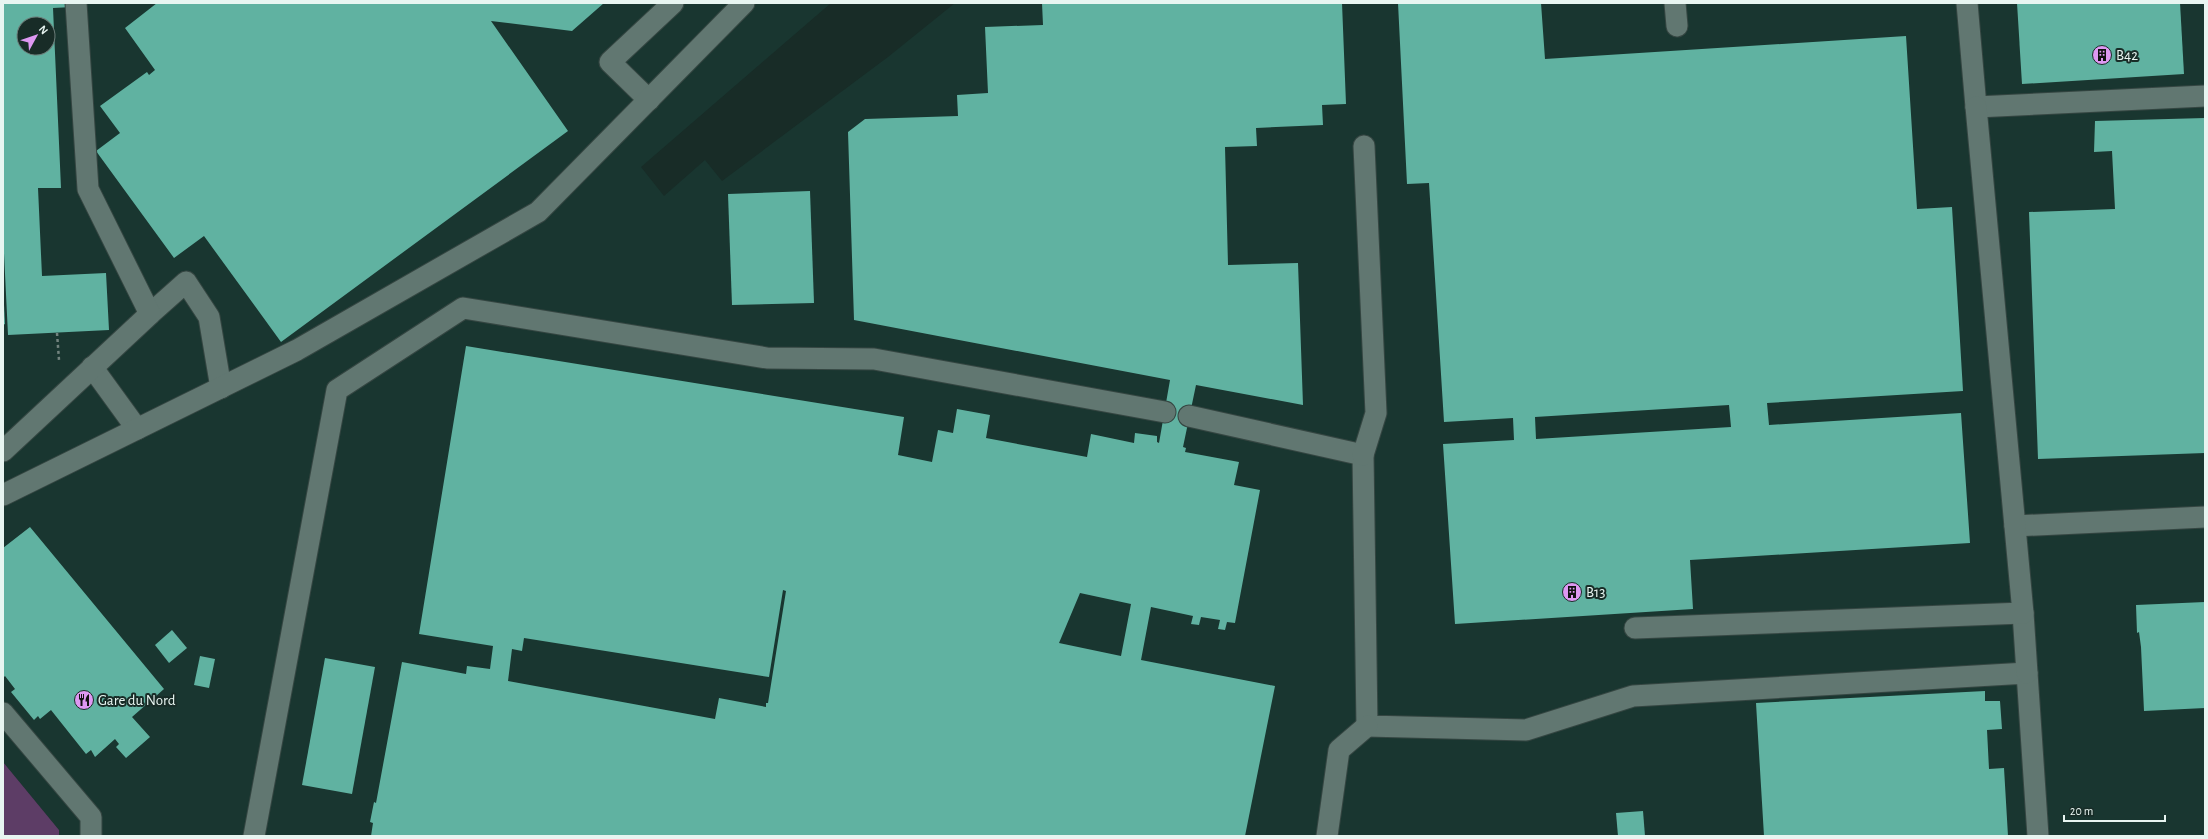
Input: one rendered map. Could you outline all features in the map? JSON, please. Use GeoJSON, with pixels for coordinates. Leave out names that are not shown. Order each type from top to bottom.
{"type":"FeatureCollection","features":[{"type":"Feature","properties":{"kind":"lane"},"geometry":{"type":"LineString","coordinates":[[76,3],[88,189],[150,314]]}},
{"type":"Feature","properties":{"kind":"lane"},"geometry":{"type":"LineString","coordinates":[[648,100],[610,62],[673,3]]}},
{"type":"Feature","properties":{"kind":"lane"},"geometry":{"type":"LineString","coordinates":[[3,495],[297,350],[538,212],[744,3]]}},
{"type":"Feature","properties":{"kind":"lane"},"geometry":{"type":"LineString","coordinates":[[1675,3],[1677,26]]}},
{"type":"Feature","properties":{"kind":"lane"},"geometry":{"type":"LineString","coordinates":[[1967,3],[2023,613],[2038,836]]}},
{"type":"Feature","properties":{"kind":"lane"},"geometry":{"type":"LineString","coordinates":[[1976,108],[2205,96]]}},
{"type":"Feature","properties":{"kind":"lane"},"geometry":{"type":"LineString","coordinates":[[1364,146],[1376,413],[1363,455],[1367,726]]}},
{"type":"Feature","properties":{"kind":"lane"},"geometry":{"type":"LineString","coordinates":[[3,451],[92,367],[186,282],[209,317],[221,388]]}},
{"type":"Feature","properties":{"kind":"lane"},"geometry":{"type":"LineString","coordinates":[[254,836],[337,390],[463,308],[767,358],[874,359],[1165,412]]}},
{"type":"Feature","properties":{"kind":"lane"},"geometry":{"type":"LineString","coordinates":[[92,367],[137,429]]}},
{"type":"Feature","properties":{"kind":"lane"},"geometry":{"type":"LineString","coordinates":[[1189,416],[1363,455]]}},
{"type":"Feature","properties":{"kind":"lane"},"geometry":{"type":"LineString","coordinates":[[2014,526],[2205,517]]}},
{"type":"Feature","properties":{"kind":"lane"},"geometry":{"type":"LineString","coordinates":[[1635,628],[2023,613]]}},
{"type":"Feature","properties":{"kind":"lane"},"geometry":{"type":"LineString","coordinates":[[1326,836],[1339,750],[1367,726],[1526,730],[1633,696],[2027,673]]}},
{"type":"Feature","properties":{"kind":"lane"},"geometry":{"type":"LineString","coordinates":[[3,713],[91,817],[91,836]]}},
{"type":"Feature","properties":{"kind":"shaded area"},"geometry":{"type":"Polygon","coordinates":[[[3,3],[831,3],[641,167],[664,196],[705,160],[722,181],[888,57],[955,3],[2205,3],[2205,836],[59,836],[59,830],[3,762],[3,3]]]}},
{"type":"Feature","properties":{"kind":"shaded area"},"geometry":{"type":"Polygon","coordinates":[[[3,762],[59,830],[59,836],[3,836],[3,762]]]}},
{"type":"Feature","properties":{"kind":"building"},"geometry":{"type":"Polygon","coordinates":[[[3,3],[69,3],[72,7],[53,8],[53,16],[16,16],[16,56],[55,56],[61,188],[38,188],[42,276],[106,273],[109,330],[8,335],[3,233],[3,3]]]}},
{"type":"Feature","properties":{"kind":"building"},"geometry":{"type":"Polygon","coordinates":[[[157,3],[604,3],[572,31],[491,21],[568,131],[281,342],[204,236],[174,258],[96,151],[120,133],[100,106],[147,72],[149,75],[155,70],[125,28],[157,3]]]}},
{"type":"Feature","properties":{"kind":"building"},"geometry":{"type":"Polygon","coordinates":[[[1042,3],[1342,3],[1346,104],[1322,105],[1323,125],[1256,128],[1257,146],[1225,147],[1228,265],[1298,263],[1303,405],[1196,385],[1183,447],[1186,448],[1185,452],[1239,462],[1234,485],[1260,490],[1235,623],[1227,622],[1225,630],[1218,629],[1220,620],[1201,617],[1199,625],[1191,624],[1193,616],[1151,607],[1141,660],[1275,686],[1245,836],[371,836],[373,823],[370,822],[374,802],[376,803],[402,662],[466,674],[467,666],[490,669],[493,646],[419,634],[466,346],[904,417],[898,455],[932,462],[938,430],[953,433],[957,409],[990,415],[986,438],[1087,457],[1091,434],[1134,443],[1135,433],[1157,436],[1157,442],[1159,443],[1170,380],[854,320],[848,132],[865,119],[958,116],[957,95],[988,93],[985,27],[1043,25],[1042,3]],[[783,590],[769,677],[524,638],[522,651],[512,649],[508,681],[715,719],[719,698],[766,707],[766,703],[768,703],[786,591],[783,590]],[[1080,593],[1059,643],[1121,656],[1131,604],[1080,593]]]}},
{"type":"Feature","properties":{"kind":"building"},"geometry":{"type":"Polygon","coordinates":[[[1398,3],[1541,3],[1545,59],[1906,36],[1917,209],[1952,207],[1963,391],[1767,403],[1769,425],[1961,413],[1970,543],[1690,560],[1693,609],[1455,624],[1443,444],[1514,440],[1513,418],[1444,422],[1429,183],[1407,184],[1398,3]],[[1729,405],[1535,417],[1536,439],[1731,427],[1729,405]]]}},
{"type":"Feature","properties":{"kind":"building","name":"B42"},"geometry":{"type":"Polygon","coordinates":[[[2017,3],[2180,3],[2184,74],[2022,84],[2017,3]]]}},
{"type":"Feature","properties":{"kind":"building"},"geometry":{"type":"Polygon","coordinates":[[[2205,118],[2205,453],[2038,459],[2029,212],[2115,209],[2112,151],[2094,152],[2095,121],[2205,118]]]}},
{"type":"Feature","properties":{"kind":"building"},"geometry":{"type":"Polygon","coordinates":[[[810,191],[814,303],[732,305],[728,194],[810,191]]]}},
{"type":"Feature","properties":{"kind":"building"},"geometry":{"type":"Polygon","coordinates":[[[3,305],[5,324],[3,325],[3,305]]]}},
{"type":"Feature","properties":{"kind":"building"},"geometry":{"type":"Polygon","coordinates":[[[30,527],[164,689],[132,717],[150,737],[126,758],[116,747],[119,744],[115,739],[95,757],[91,750],[86,754],[51,710],[40,719],[38,716],[34,720],[11,692],[15,689],[5,676],[3,678],[3,548],[30,527]]]}},
{"type":"Feature","properties":{"kind":"building"},"geometry":{"type":"Polygon","coordinates":[[[2205,602],[2205,708],[2144,711],[2141,647],[2139,632],[2137,633],[2136,605],[2205,602]]]}},
{"type":"Feature","properties":{"kind":"building"},"geometry":{"type":"Polygon","coordinates":[[[172,630],[187,648],[169,663],[155,645],[172,630]]]}},
{"type":"Feature","properties":{"kind":"building"},"geometry":{"type":"Polygon","coordinates":[[[200,656],[215,659],[209,688],[194,685],[200,656]]]}},
{"type":"Feature","properties":{"kind":"building"},"geometry":{"type":"Polygon","coordinates":[[[325,658],[375,667],[352,794],[302,785],[325,658]]]}},
{"type":"Feature","properties":{"kind":"building"},"geometry":{"type":"Polygon","coordinates":[[[1985,691],[1985,701],[2000,701],[2002,729],[1987,730],[1989,769],[2004,768],[2008,836],[1764,836],[1756,703],[1985,691]]]}},
{"type":"Feature","properties":{"kind":"building"},"geometry":{"type":"Polygon","coordinates":[[[1643,811],[1645,836],[1618,836],[1616,813],[1643,811]]]}},
{"type":"Feature","properties":{"kind":"place","name":"B42"},"geometry":{"type":"Point","coordinates":[2102,55]}},
{"type":"Feature","properties":{"kind":"place","name":"B13"},"geometry":{"type":"Point","coordinates":[1572,592]}},
{"type":"Feature","properties":{"kind":"place","name":"Gare du Nord"},"geometry":{"type":"Point","coordinates":[84,700]}}]}
